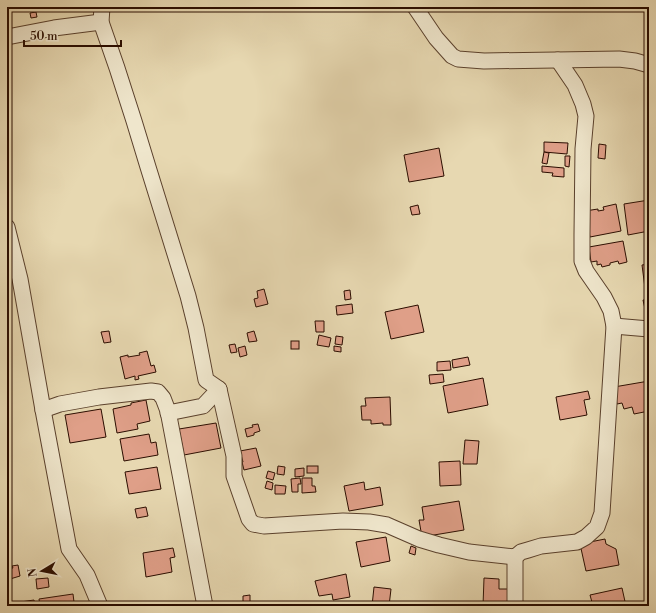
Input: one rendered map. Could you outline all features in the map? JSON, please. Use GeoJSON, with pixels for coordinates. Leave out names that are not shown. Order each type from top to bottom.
{"type":"FeatureCollection","features":[{"type":"Feature","properties":{"kind":"street"},"geometry":{"type":"LineString","coordinates":[[102,7],[101,22],[134,121],[188,296],[206,380],[219,389],[234,456],[234,476],[249,519],[253,524],[264,526],[343,521],[369,522],[387,525],[419,539],[469,552],[515,557],[521,552],[541,546],[577,542],[586,537],[597,527],[602,513],[614,326],[612,311],[586,271],[582,261],[583,149],[586,116],[575,85],[558,60]]}},
{"type":"Feature","properties":{"kind":"street"},"geometry":{"type":"LineString","coordinates":[[415,7],[436,38],[452,56],[458,59],[484,61],[628,60],[649,65]]}},
{"type":"Feature","properties":{"kind":"street"},"geometry":{"type":"LineString","coordinates":[[425,7],[426,24]]}},
{"type":"Feature","properties":{"kind":"street"},"geometry":{"type":"LineString","coordinates":[[7,37],[54,28],[101,22]]}},
{"type":"Feature","properties":{"kind":"street"},"geometry":{"type":"LineString","coordinates":[[7,227],[20,278],[42,410],[69,549],[87,575],[100,606]]}},
{"type":"Feature","properties":{"kind":"street"},"geometry":{"type":"LineString","coordinates":[[614,326],[649,329]]}},
{"type":"Feature","properties":{"kind":"street"},"geometry":{"type":"LineString","coordinates":[[168,413],[203,406],[219,389]]}},
{"type":"Feature","properties":{"kind":"street"},"geometry":{"type":"LineString","coordinates":[[42,410],[60,404],[99,397],[151,391],[158,392],[163,398],[168,413],[205,606]]}},
{"type":"Feature","properties":{"kind":"street"},"geometry":{"type":"LineString","coordinates":[[515,557],[515,606]]}},
{"type":"Feature","properties":{"kind":"building"},"geometry":{"type":"Polygon","coordinates":[[[36,12],[37,17],[31,18],[30,13],[36,12]]]}},
{"type":"Feature","properties":{"kind":"building"},"geometry":{"type":"Polygon","coordinates":[[[544,142],[568,143],[567,154],[544,152],[544,142]]]}},
{"type":"Feature","properties":{"kind":"building"},"geometry":{"type":"Polygon","coordinates":[[[599,144],[606,145],[605,159],[598,158],[599,144]]]}},
{"type":"Feature","properties":{"kind":"building"},"geometry":{"type":"Polygon","coordinates":[[[439,148],[444,176],[409,182],[404,155],[439,148]]]}},
{"type":"Feature","properties":{"kind":"building"},"geometry":{"type":"Polygon","coordinates":[[[544,152],[549,153],[547,164],[542,163],[544,152]]]}},
{"type":"Feature","properties":{"kind":"building"},"geometry":{"type":"Polygon","coordinates":[[[565,156],[570,156],[569,167],[565,166],[565,156]]]}},
{"type":"Feature","properties":{"kind":"building"},"geometry":{"type":"Polygon","coordinates":[[[542,166],[564,168],[564,177],[552,176],[553,173],[542,172],[542,166]]]}},
{"type":"Feature","properties":{"kind":"building"},"geometry":{"type":"Polygon","coordinates":[[[649,200],[649,231],[628,235],[624,204],[649,200]]]}},
{"type":"Feature","properties":{"kind":"building"},"geometry":{"type":"Polygon","coordinates":[[[616,204],[621,231],[590,237],[585,211],[598,209],[598,211],[604,210],[603,207],[616,204]]]}},
{"type":"Feature","properties":{"kind":"building"},"geometry":{"type":"Polygon","coordinates":[[[418,205],[420,214],[412,215],[410,207],[418,205]]]}},
{"type":"Feature","properties":{"kind":"building"},"geometry":{"type":"Polygon","coordinates":[[[623,241],[627,262],[619,264],[618,261],[602,267],[601,264],[597,265],[597,261],[591,262],[589,247],[623,241]]]}},
{"type":"Feature","properties":{"kind":"building"},"geometry":{"type":"Polygon","coordinates":[[[649,264],[649,287],[645,288],[642,265],[649,264]]]}},
{"type":"Feature","properties":{"kind":"building"},"geometry":{"type":"Polygon","coordinates":[[[264,289],[268,304],[256,307],[254,299],[258,298],[257,291],[264,289]]]}},
{"type":"Feature","properties":{"kind":"building"},"geometry":{"type":"Polygon","coordinates":[[[350,290],[351,299],[345,300],[344,291],[350,290]]]}},
{"type":"Feature","properties":{"kind":"building"},"geometry":{"type":"Polygon","coordinates":[[[649,292],[649,316],[647,309],[645,309],[643,300],[647,300],[645,293],[649,292]]]}},
{"type":"Feature","properties":{"kind":"building"},"geometry":{"type":"Polygon","coordinates":[[[352,304],[353,313],[337,315],[336,306],[352,304]]]}},
{"type":"Feature","properties":{"kind":"building"},"geometry":{"type":"Polygon","coordinates":[[[418,305],[424,332],[391,339],[385,312],[418,305]]]}},
{"type":"Feature","properties":{"kind":"building"},"geometry":{"type":"Polygon","coordinates":[[[315,321],[324,321],[324,332],[316,332],[315,321]]]}},
{"type":"Feature","properties":{"kind":"building"},"geometry":{"type":"Polygon","coordinates":[[[109,331],[111,342],[104,343],[101,332],[109,331]]]}},
{"type":"Feature","properties":{"kind":"building"},"geometry":{"type":"Polygon","coordinates":[[[254,331],[257,341],[249,342],[247,333],[254,331]]]}},
{"type":"Feature","properties":{"kind":"building"},"geometry":{"type":"Polygon","coordinates":[[[319,335],[331,338],[329,347],[317,345],[319,335]]]}},
{"type":"Feature","properties":{"kind":"building"},"geometry":{"type":"Polygon","coordinates":[[[336,336],[343,337],[342,345],[335,344],[336,336]]]}},
{"type":"Feature","properties":{"kind":"building"},"geometry":{"type":"Polygon","coordinates":[[[291,341],[299,341],[299,349],[291,349],[291,341]]]}},
{"type":"Feature","properties":{"kind":"building"},"geometry":{"type":"Polygon","coordinates":[[[235,344],[237,352],[231,353],[229,345],[235,344]]]}},
{"type":"Feature","properties":{"kind":"building"},"geometry":{"type":"Polygon","coordinates":[[[245,346],[247,355],[240,357],[238,348],[245,346]]]}},
{"type":"Feature","properties":{"kind":"building"},"geometry":{"type":"Polygon","coordinates":[[[334,346],[341,347],[341,352],[334,351],[334,346]]]}},
{"type":"Feature","properties":{"kind":"building"},"geometry":{"type":"Polygon","coordinates":[[[147,351],[151,366],[154,365],[156,372],[138,376],[139,379],[135,380],[135,376],[125,379],[120,357],[140,355],[139,353],[147,351]]]}},
{"type":"Feature","properties":{"kind":"building"},"geometry":{"type":"Polygon","coordinates":[[[468,357],[470,365],[453,368],[452,360],[468,357]]]}},
{"type":"Feature","properties":{"kind":"building"},"geometry":{"type":"Polygon","coordinates":[[[450,361],[451,370],[437,371],[437,362],[450,361]]]}},
{"type":"Feature","properties":{"kind":"building"},"geometry":{"type":"Polygon","coordinates":[[[443,374],[444,382],[430,384],[429,375],[443,374]]]}},
{"type":"Feature","properties":{"kind":"building"},"geometry":{"type":"Polygon","coordinates":[[[483,378],[488,405],[448,413],[443,386],[483,378]]]}},
{"type":"Feature","properties":{"kind":"building"},"geometry":{"type":"Polygon","coordinates":[[[649,381],[649,411],[634,414],[632,407],[624,409],[622,403],[617,404],[614,387],[649,381]]]}},
{"type":"Feature","properties":{"kind":"building"},"geometry":{"type":"Polygon","coordinates":[[[588,391],[590,399],[584,400],[587,415],[560,420],[556,397],[588,391]]]}},
{"type":"Feature","properties":{"kind":"building"},"geometry":{"type":"Polygon","coordinates":[[[390,397],[391,425],[383,425],[383,423],[371,424],[371,420],[362,420],[361,406],[366,406],[365,398],[390,397]]]}},
{"type":"Feature","properties":{"kind":"building"},"geometry":{"type":"Polygon","coordinates":[[[146,400],[150,421],[137,424],[138,429],[117,433],[113,409],[146,400]]]}},
{"type":"Feature","properties":{"kind":"building"},"geometry":{"type":"Polygon","coordinates":[[[101,409],[106,437],[70,443],[65,415],[101,409]]]}},
{"type":"Feature","properties":{"kind":"building"},"geometry":{"type":"Polygon","coordinates":[[[216,423],[221,448],[184,455],[179,429],[216,423]]]}},
{"type":"Feature","properties":{"kind":"building"},"geometry":{"type":"Polygon","coordinates":[[[258,424],[260,431],[247,437],[245,429],[253,427],[252,425],[258,424]]]}},
{"type":"Feature","properties":{"kind":"building"},"geometry":{"type":"Polygon","coordinates":[[[149,434],[151,443],[156,442],[158,455],[124,461],[120,439],[149,434]]]}},
{"type":"Feature","properties":{"kind":"building"},"geometry":{"type":"Polygon","coordinates":[[[465,440],[479,441],[477,464],[463,464],[465,440]]]}},
{"type":"Feature","properties":{"kind":"building"},"geometry":{"type":"Polygon","coordinates":[[[256,448],[261,466],[244,470],[240,451],[256,448]]]}},
{"type":"Feature","properties":{"kind":"building"},"geometry":{"type":"Polygon","coordinates":[[[460,461],[461,485],[440,486],[439,462],[460,461]]]}},
{"type":"Feature","properties":{"kind":"building"},"geometry":{"type":"Polygon","coordinates":[[[278,466],[285,467],[284,475],[277,474],[278,466]]]}},
{"type":"Feature","properties":{"kind":"building"},"geometry":{"type":"Polygon","coordinates":[[[307,466],[318,466],[318,473],[307,473],[307,466]]]}},
{"type":"Feature","properties":{"kind":"building"},"geometry":{"type":"Polygon","coordinates":[[[157,467],[161,489],[129,494],[125,472],[157,467]]]}},
{"type":"Feature","properties":{"kind":"building"},"geometry":{"type":"Polygon","coordinates":[[[304,468],[304,476],[295,477],[295,469],[304,468]]]}},
{"type":"Feature","properties":{"kind":"building"},"geometry":{"type":"Polygon","coordinates":[[[268,471],[275,473],[273,480],[266,478],[268,471]]]}},
{"type":"Feature","properties":{"kind":"building"},"geometry":{"type":"Polygon","coordinates":[[[300,478],[301,484],[298,484],[298,492],[292,492],[291,479],[300,478]]]}},
{"type":"Feature","properties":{"kind":"building"},"geometry":{"type":"Polygon","coordinates":[[[302,478],[312,478],[312,486],[315,486],[316,492],[302,493],[302,478]]]}},
{"type":"Feature","properties":{"kind":"building"},"geometry":{"type":"Polygon","coordinates":[[[267,481],[273,483],[272,490],[265,488],[267,481]]]}},
{"type":"Feature","properties":{"kind":"building"},"geometry":{"type":"Polygon","coordinates":[[[364,482],[365,490],[380,487],[383,505],[349,511],[344,486],[364,482]]]}},
{"type":"Feature","properties":{"kind":"building"},"geometry":{"type":"Polygon","coordinates":[[[275,485],[286,486],[285,494],[275,494],[275,485]]]}},
{"type":"Feature","properties":{"kind":"building"},"geometry":{"type":"Polygon","coordinates":[[[459,501],[464,530],[422,537],[419,520],[424,520],[422,507],[459,501]]]}},
{"type":"Feature","properties":{"kind":"building"},"geometry":{"type":"Polygon","coordinates":[[[146,507],[148,516],[137,518],[135,509],[146,507]]]}},
{"type":"Feature","properties":{"kind":"building"},"geometry":{"type":"Polygon","coordinates":[[[649,515],[649,524],[645,525],[645,516],[649,515]]]}},
{"type":"Feature","properties":{"kind":"building"},"geometry":{"type":"Polygon","coordinates":[[[386,537],[390,561],[361,567],[356,542],[386,537]]]}},
{"type":"Feature","properties":{"kind":"building"},"geometry":{"type":"Polygon","coordinates":[[[605,539],[606,544],[616,549],[619,565],[586,571],[580,544],[605,539]]]}},
{"type":"Feature","properties":{"kind":"building"},"geometry":{"type":"Polygon","coordinates":[[[411,546],[416,548],[415,555],[409,553],[411,546]]]}},
{"type":"Feature","properties":{"kind":"building"},"geometry":{"type":"Polygon","coordinates":[[[173,548],[175,557],[170,558],[172,572],[146,577],[143,553],[173,548]]]}},
{"type":"Feature","properties":{"kind":"building"},"geometry":{"type":"Polygon","coordinates":[[[18,565],[20,576],[10,579],[7,569],[18,565]]]}},
{"type":"Feature","properties":{"kind":"building"},"geometry":{"type":"Polygon","coordinates":[[[346,574],[350,597],[333,600],[332,594],[319,596],[315,581],[346,574]]]}},
{"type":"Feature","properties":{"kind":"building"},"geometry":{"type":"Polygon","coordinates":[[[48,578],[49,587],[37,589],[36,579],[48,578]]]}},
{"type":"Feature","properties":{"kind":"building"},"geometry":{"type":"Polygon","coordinates":[[[484,578],[499,579],[499,589],[509,589],[508,606],[483,606],[484,578]]]}},
{"type":"Feature","properties":{"kind":"building"},"geometry":{"type":"Polygon","coordinates":[[[374,587],[391,589],[389,606],[372,606],[374,587]]]}},
{"type":"Feature","properties":{"kind":"building"},"geometry":{"type":"Polygon","coordinates":[[[622,588],[626,606],[593,606],[590,595],[622,588]]]}},
{"type":"Feature","properties":{"kind":"building"},"geometry":{"type":"Polygon","coordinates":[[[73,594],[74,602],[66,604],[66,606],[40,606],[39,599],[73,594]]]}},
{"type":"Feature","properties":{"kind":"building"},"geometry":{"type":"Polygon","coordinates":[[[250,595],[250,603],[243,603],[243,596],[250,595]]]}},
{"type":"Feature","properties":{"kind":"building"},"geometry":{"type":"Polygon","coordinates":[[[34,600],[35,606],[7,606],[7,604],[34,600]]]}},
{"type":"Feature","properties":{"kind":"building"},"geometry":{"type":"Polygon","coordinates":[[[343,604],[343,606],[321,606],[321,605],[343,604]]]}}]}
